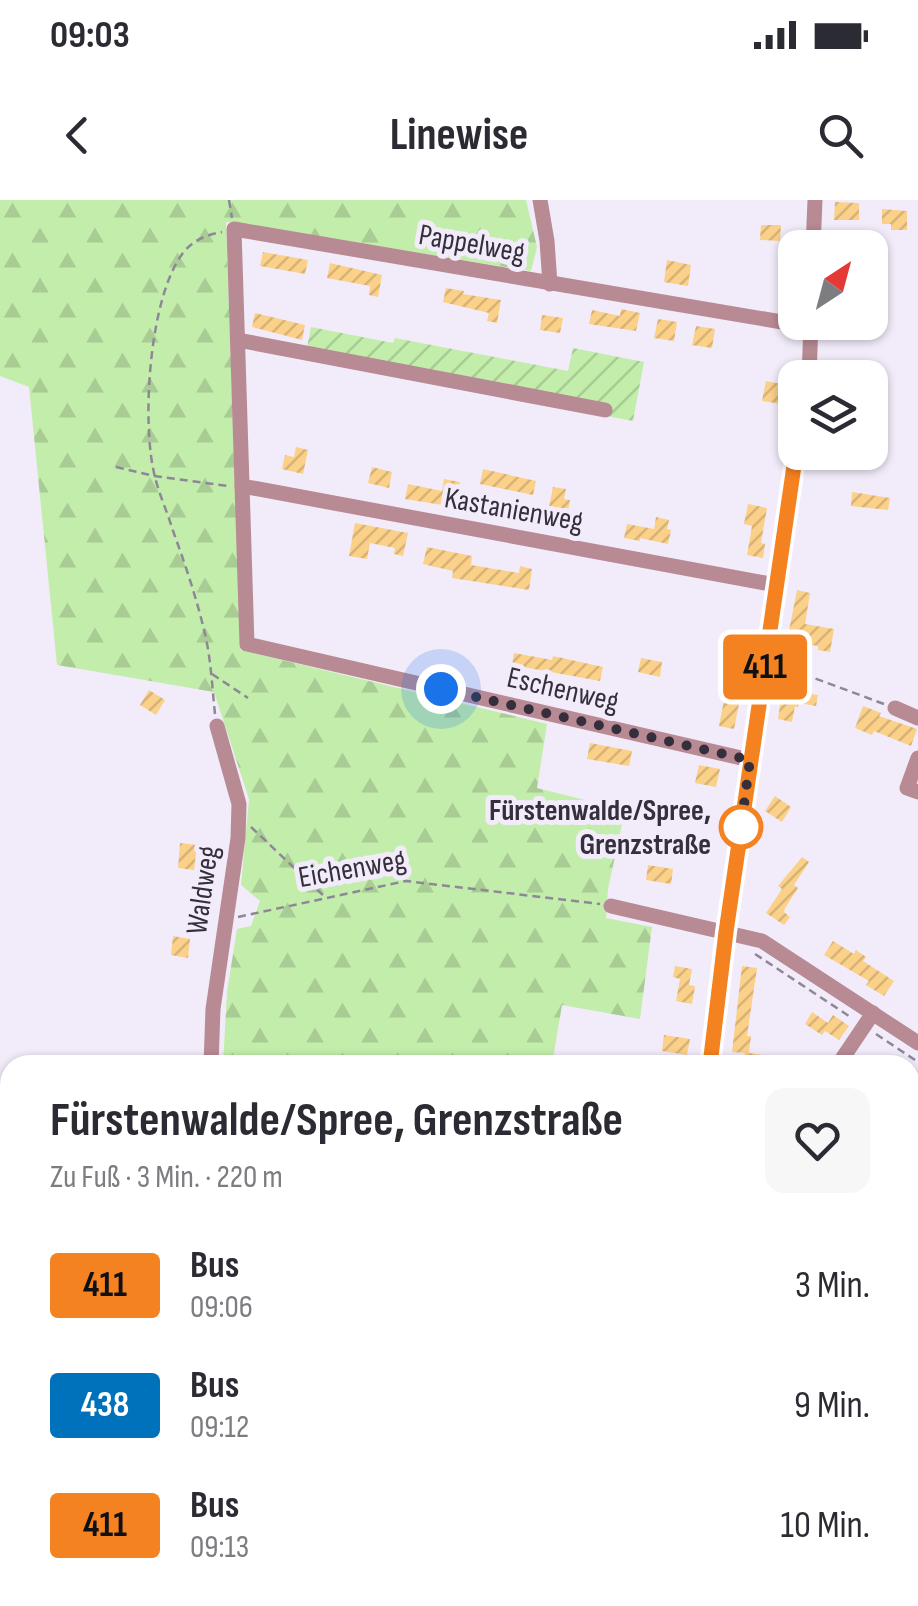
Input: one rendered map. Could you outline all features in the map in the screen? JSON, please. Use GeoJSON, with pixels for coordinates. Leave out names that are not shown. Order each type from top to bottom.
{"type":"FeatureCollection","features":[{"type":"Feature","properties":{"kind":"street"},"geometry":{"type":"LineString","coordinates":[[540,200],[550,284]]}},
{"type":"Feature","properties":{"kind":"street"},"geometry":{"type":"LineString","coordinates":[[814,230],[815,200]]}},
{"type":"Feature","properties":{"kind":"street","name":"Pappelweg"},"geometry":{"type":"LineString","coordinates":[[234,229],[778,320]]}},
{"type":"Feature","properties":{"kind":"street"},"geometry":{"type":"LineString","coordinates":[[234,229],[242,487]]}},
{"type":"Feature","properties":{"kind":"street"},"geometry":{"type":"LineString","coordinates":[[238,340],[606,410]]}},
{"type":"Feature","properties":{"kind":"street"},"geometry":{"type":"LineString","coordinates":[[711,1055],[793,470]]}},
{"type":"Feature","properties":{"kind":"street","name":"Kastanienweg"},"geometry":{"type":"LineString","coordinates":[[242,487],[776,585]]}},
{"type":"Feature","properties":{"kind":"street","name":"Eschenweg"},"geometry":{"type":"LineString","coordinates":[[242,487],[247,644],[750,760]]}},
{"type":"Feature","properties":{"kind":"street"},"geometry":{"type":"LineString","coordinates":[[895,708],[918,718]]}},
{"type":"Feature","properties":{"kind":"street","name":"Waldweg"},"geometry":{"type":"LineString","coordinates":[[211,1055],[239,816],[217,726]]}},
{"type":"Feature","properties":{"kind":"street"},"geometry":{"type":"LineString","coordinates":[[916,767],[908,788],[918,792]]}},
{"type":"Feature","properties":{"kind":"street"},"geometry":{"type":"LineString","coordinates":[[612,906],[762,942],[869,1020],[918,1043]]}},
{"type":"Feature","properties":{"kind":"street"},"geometry":{"type":"LineString","coordinates":[[845,1055],[869,1020]]}},
{"type":"Feature","properties":{"kind":"path"},"geometry":{"type":"LineString","coordinates":[[217,726],[206,634],[154,476],[148,436],[152,357],[166,285],[181,255],[192,243],[234,229],[229,200]]}},
{"type":"Feature","properties":{"kind":"path"},"geometry":{"type":"LineString","coordinates":[[116,467],[242,487]]}},
{"type":"Feature","properties":{"kind":"path"},"geometry":{"type":"LineString","coordinates":[[766,660],[895,708]]}},
{"type":"Feature","properties":{"kind":"path"},"geometry":{"type":"LineString","coordinates":[[210,673],[248,698]]}},
{"type":"Feature","properties":{"kind":"path"},"geometry":{"type":"LineString","coordinates":[[239,816],[326,898]]}},
{"type":"Feature","properties":{"kind":"path","name":"Eichenweg"},"geometry":{"type":"LineString","coordinates":[[225,920],[406,881],[612,906]]}},
{"type":"Feature","properties":{"kind":"path"},"geometry":{"type":"LineString","coordinates":[[751,952],[869,1020],[910,1055]]}},
{"type":"Feature","properties":{"kind":"green space"},"geometry":{"type":"Polygon","coordinates":[[[0,200],[526,200],[537,247],[531,271],[226,222],[241,650],[547,724],[537,788],[625,810],[608,889],[606,918],[652,927],[640,1019],[562,1005],[554,1055],[224,1055],[227,992],[237,929],[251,926],[260,901],[241,885],[249,799],[214,692],[57,665],[29,387],[0,376],[0,200]]]}},
{"type":"Feature","properties":{"kind":"green space"},"geometry":{"type":"Polygon","coordinates":[[[311,327],[393,343],[395,338],[568,371],[573,348],[644,362],[633,421],[305,358],[311,327]]]}},
{"type":"Feature","properties":{"kind":"building"},"geometry":{"type":"Polygon","coordinates":[[[835,202],[859,203],[859,220],[834,220],[835,202]]]}},
{"type":"Feature","properties":{"kind":"building"},"geometry":{"type":"Polygon","coordinates":[[[882,209],[907,211],[907,230],[891,230],[891,224],[882,224],[882,209]]]}},
{"type":"Feature","properties":{"kind":"building"},"geometry":{"type":"Polygon","coordinates":[[[761,225],[781,225],[778,241],[760,240],[761,225]]]}},
{"type":"Feature","properties":{"kind":"building"},"geometry":{"type":"Polygon","coordinates":[[[263,252],[308,260],[305,274],[260,266],[263,252]]]}},
{"type":"Feature","properties":{"kind":"building"},"geometry":{"type":"Polygon","coordinates":[[[667,260],[691,265],[688,286],[664,282],[667,260]]]}},
{"type":"Feature","properties":{"kind":"building"},"geometry":{"type":"Polygon","coordinates":[[[330,263],[382,275],[378,297],[369,295],[370,286],[327,278],[330,263]]]}},
{"type":"Feature","properties":{"kind":"building"},"geometry":{"type":"Polygon","coordinates":[[[446,288],[501,300],[497,323],[487,321],[489,313],[443,302],[446,288]]]}},
{"type":"Feature","properties":{"kind":"building"},"geometry":{"type":"Polygon","coordinates":[[[621,309],[640,313],[636,331],[589,324],[592,310],[620,316],[621,309]]]}},
{"type":"Feature","properties":{"kind":"building"},"geometry":{"type":"Polygon","coordinates":[[[255,313],[305,325],[302,340],[252,327],[255,313]]]}},
{"type":"Feature","properties":{"kind":"building"},"geometry":{"type":"Polygon","coordinates":[[[542,315],[563,318],[560,333],[540,330],[542,315]]]}},
{"type":"Feature","properties":{"kind":"building"},"geometry":{"type":"Polygon","coordinates":[[[658,319],[677,322],[674,341],[654,338],[658,319]]]}},
{"type":"Feature","properties":{"kind":"building"},"geometry":{"type":"Polygon","coordinates":[[[696,326],[715,329],[712,348],[692,345],[696,326]]]}},
{"type":"Feature","properties":{"kind":"building"},"geometry":{"type":"Polygon","coordinates":[[[766,381],[778,383],[778,403],[762,401],[766,381]]]}},
{"type":"Feature","properties":{"kind":"building"},"geometry":{"type":"Polygon","coordinates":[[[296,447],[308,450],[303,474],[282,469],[285,455],[294,457],[296,447]]]}},
{"type":"Feature","properties":{"kind":"building"},"geometry":{"type":"Polygon","coordinates":[[[372,467],[392,472],[389,488],[368,483],[372,467]]]}},
{"type":"Feature","properties":{"kind":"building"},"geometry":{"type":"Polygon","coordinates":[[[483,469],[536,481],[533,495],[480,484],[483,469]]]}},
{"type":"Feature","properties":{"kind":"building"},"geometry":{"type":"Polygon","coordinates":[[[444,479],[460,482],[455,507],[405,499],[408,484],[442,491],[444,479]]]}},
{"type":"Feature","properties":{"kind":"building"},"geometry":{"type":"Polygon","coordinates":[[[553,487],[566,489],[568,511],[549,507],[553,487]]]}},
{"type":"Feature","properties":{"kind":"building"},"geometry":{"type":"Polygon","coordinates":[[[852,492],[890,498],[888,510],[851,506],[852,492]]]}},
{"type":"Feature","properties":{"kind":"building"},"geometry":{"type":"Polygon","coordinates":[[[748,504],[767,508],[761,543],[765,544],[763,558],[747,555],[752,526],[744,524],[748,504]]]}},
{"type":"Feature","properties":{"kind":"building"},"geometry":{"type":"Polygon","coordinates":[[[656,517],[669,520],[668,544],[624,538],[627,524],[654,529],[656,517]]]}},
{"type":"Feature","properties":{"kind":"building"},"geometry":{"type":"Polygon","coordinates":[[[355,523],[408,533],[403,556],[394,554],[395,548],[370,543],[367,559],[349,556],[355,523]]]}},
{"type":"Feature","properties":{"kind":"building"},"geometry":{"type":"Polygon","coordinates":[[[427,547],[472,556],[471,565],[519,573],[520,566],[532,569],[529,590],[452,578],[453,571],[423,564],[427,547]]]}},
{"type":"Feature","properties":{"kind":"building"},"geometry":{"type":"Polygon","coordinates":[[[797,590],[810,593],[805,624],[834,629],[830,652],[787,641],[797,590]]]}},
{"type":"Feature","properties":{"kind":"building"},"geometry":{"type":"Polygon","coordinates":[[[733,634],[752,638],[734,729],[719,726],[733,634]]]}},
{"type":"Feature","properties":{"kind":"building"},"geometry":{"type":"Polygon","coordinates":[[[514,653],[552,660],[553,656],[603,667],[600,681],[512,665],[514,653]]]}},
{"type":"Feature","properties":{"kind":"building"},"geometry":{"type":"Polygon","coordinates":[[[641,658],[662,662],[660,677],[638,672],[641,658]]]}},
{"type":"Feature","properties":{"kind":"building"},"geometry":{"type":"Polygon","coordinates":[[[783,685],[818,695],[816,706],[799,703],[792,722],[778,719],[783,685]]]}},
{"type":"Feature","properties":{"kind":"building"},"geometry":{"type":"Polygon","coordinates":[[[149,690],[165,700],[156,715],[140,705],[149,690]]]}},
{"type":"Feature","properties":{"kind":"building"},"geometry":{"type":"Polygon","coordinates":[[[863,706],[917,729],[911,746],[855,728],[863,706]]]}},
{"type":"Feature","properties":{"kind":"building"},"geometry":{"type":"Polygon","coordinates":[[[590,743],[632,751],[629,766],[587,759],[590,743]]]}},
{"type":"Feature","properties":{"kind":"building"},"geometry":{"type":"Polygon","coordinates":[[[699,765],[720,769],[716,787],[695,783],[699,765]]]}},
{"type":"Feature","properties":{"kind":"building"},"geometry":{"type":"Polygon","coordinates":[[[775,796],[791,807],[782,822],[765,811],[775,796]]]}},
{"type":"Feature","properties":{"kind":"building"},"geometry":{"type":"Polygon","coordinates":[[[688,833],[709,837],[706,854],[685,850],[688,833]]]}},
{"type":"Feature","properties":{"kind":"building"},"geometry":{"type":"Polygon","coordinates":[[[180,843],[197,845],[194,870],[178,868],[180,843]]]}},
{"type":"Feature","properties":{"kind":"building"},"geometry":{"type":"Polygon","coordinates":[[[802,857],[809,862],[794,885],[798,888],[785,908],[790,917],[784,925],[766,913],[782,889],[778,886],[802,857]]]}},
{"type":"Feature","properties":{"kind":"building"},"geometry":{"type":"Polygon","coordinates":[[[648,865],[673,869],[671,884],[646,880],[648,865]]]}},
{"type":"Feature","properties":{"kind":"building"},"geometry":{"type":"Polygon","coordinates":[[[173,936],[190,939],[188,958],[171,955],[173,936]]]}},
{"type":"Feature","properties":{"kind":"building"},"geometry":{"type":"Polygon","coordinates":[[[833,941],[854,954],[856,950],[866,957],[863,961],[894,981],[884,996],[866,985],[869,981],[824,955],[833,941]]]}},
{"type":"Feature","properties":{"kind":"building"},"geometry":{"type":"Polygon","coordinates":[[[675,966],[692,969],[692,1004],[676,1001],[680,979],[673,977],[675,966]]]}},
{"type":"Feature","properties":{"kind":"building"},"geometry":{"type":"Polygon","coordinates":[[[742,966],[757,968],[747,1036],[751,1036],[749,1053],[762,1055],[732,1052],[742,966]]]}},
{"type":"Feature","properties":{"kind":"building"},"geometry":{"type":"Polygon","coordinates":[[[812,1012],[828,1023],[833,1015],[849,1026],[839,1040],[825,1031],[822,1035],[805,1024],[812,1012]]]}},
{"type":"Feature","properties":{"kind":"building"},"geometry":{"type":"Polygon","coordinates":[[[664,1035],[690,1039],[687,1055],[662,1051],[664,1035]]]}},
{"type":"Feature","properties":{"kind":"bus line","name":"411"},"geometry":{"type":"LineString","coordinates":[[711,1055],[793,470]]}},
{"type":"Feature","properties":{"kind":"place","name":"Fürstenwalde/Spree, Grenzstraße"},"geometry":{"type":"Point","coordinates":[741,827]}},
{"type":"Feature","properties":{"kind":"route"},"geometry":{"type":"LineString","coordinates":[[441,689],[750,760],[741,827]]}}]}
